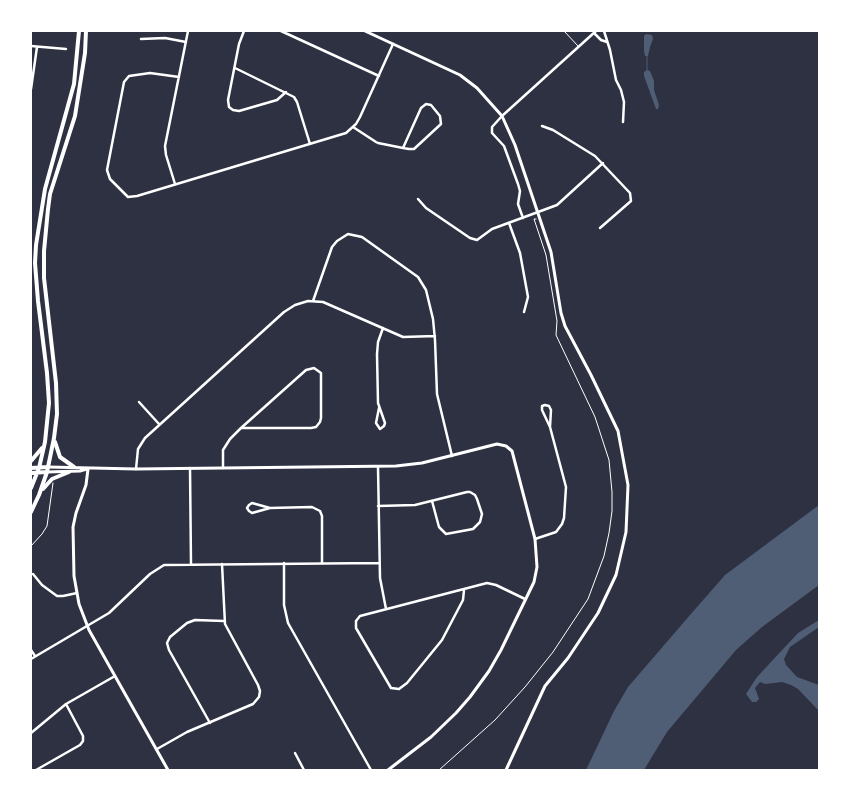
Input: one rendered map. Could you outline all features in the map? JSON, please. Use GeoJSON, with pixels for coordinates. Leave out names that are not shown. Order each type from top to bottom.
{"type":"FeatureCollection","features":[{"type":"Feature","properties":{"kind":"main road"},"geometry":{"type":"LineString","coordinates":[[31,488],[38,470],[48,421],[48,387],[38,301],[35,263],[36,245],[45,189],[74,84],[79,31]]}},
{"type":"Feature","properties":{"kind":"main road"},"geometry":{"type":"LineString","coordinates":[[31,512],[48,470],[57,414],[56,383],[44,278],[44,251],[50,194],[75,116],[85,53],[86,31]]}},
{"type":"Feature","properties":{"kind":"main road"},"geometry":{"type":"LineString","coordinates":[[54,438],[60,457],[74,467]]}},
{"type":"Feature","properties":{"kind":"main road"},"geometry":{"type":"LineString","coordinates":[[31,461],[45,442]]}},
{"type":"Feature","properties":{"kind":"main road"},"geometry":{"type":"LineString","coordinates":[[31,468],[48,470]]}},
{"type":"Feature","properties":{"kind":"main road"},"geometry":{"type":"LineString","coordinates":[[31,473],[38,470]]}},
{"type":"Feature","properties":{"kind":"main road"},"geometry":{"type":"LineString","coordinates":[[39,495],[50,481],[69,472]]}},
{"type":"Feature","properties":{"kind":"street"},"geometry":{"type":"LineString","coordinates":[[175,184],[165,148],[188,31]]}},
{"type":"Feature","properties":{"kind":"street"},"geometry":{"type":"LineString","coordinates":[[244,31],[234,68],[228,100],[229,107],[238,111],[275,100],[286,92]]}},
{"type":"Feature","properties":{"kind":"street"},"geometry":{"type":"LineString","coordinates":[[281,31],[379,76]]}},
{"type":"Feature","properties":{"kind":"street"},"geometry":{"type":"LineString","coordinates":[[365,31],[460,75],[477,88],[502,116],[515,145],[551,252],[561,314],[565,326],[618,431],[628,485],[626,532],[616,575],[598,614],[568,658],[545,686],[506,770]]}},
{"type":"Feature","properties":{"kind":"street"},"geometry":{"type":"LineString","coordinates":[[604,31],[616,80],[624,102],[623,122]]}},
{"type":"Feature","properties":{"kind":"street"},"geometry":{"type":"LineString","coordinates":[[523,218],[518,204],[519,188],[504,146],[491,130],[493,125],[595,32],[601,40],[607,42]]}},
{"type":"Feature","properties":{"kind":"street"},"geometry":{"type":"LineString","coordinates":[[142,39],[165,38],[186,42]]}},
{"type":"Feature","properties":{"kind":"street"},"geometry":{"type":"LineString","coordinates":[[179,77],[150,73],[129,76],[124,82],[107,170],[110,180],[128,197],[134,197],[341,135],[353,127],[360,117],[393,44]]}},
{"type":"Feature","properties":{"kind":"street"},"geometry":{"type":"LineString","coordinates":[[31,46],[66,49]]}},
{"type":"Feature","properties":{"kind":"street"},"geometry":{"type":"LineString","coordinates":[[31,89],[37,47]]}},
{"type":"Feature","properties":{"kind":"street"},"geometry":{"type":"LineString","coordinates":[[234,68],[286,92],[296,100],[310,144]]}},
{"type":"Feature","properties":{"kind":"street"},"geometry":{"type":"LineString","coordinates":[[353,127],[376,142],[402,148],[414,149],[440,126],[441,118],[431,105],[426,104],[422,108],[402,148]]}},
{"type":"Feature","properties":{"kind":"street"},"geometry":{"type":"LineString","coordinates":[[542,126],[553,130],[595,156],[630,193],[632,198],[629,203],[600,228]]}},
{"type":"Feature","properties":{"kind":"street"},"geometry":{"type":"LineString","coordinates":[[418,199],[426,208],[472,239],[477,240],[492,229],[559,204],[603,163]]}},
{"type":"Feature","properties":{"kind":"street"},"geometry":{"type":"LineString","coordinates":[[509,223],[520,253],[528,298],[524,312]]}},
{"type":"Feature","properties":{"kind":"street"},"geometry":{"type":"LineString","coordinates":[[314,301],[334,244],[345,235],[362,237],[418,277],[427,293],[435,336],[436,394],[452,456]]}},
{"type":"Feature","properties":{"kind":"street"},"geometry":{"type":"LineString","coordinates":[[136,469],[137,452],[140,443],[287,309],[303,302],[314,301],[332,306],[406,337],[435,336]]}},
{"type":"Feature","properties":{"kind":"street"},"geometry":{"type":"LineString","coordinates":[[379,408],[385,423],[382,428],[377,427],[376,424],[379,408],[377,350],[383,328]]}},
{"type":"Feature","properties":{"kind":"street"},"geometry":{"type":"LineString","coordinates":[[222,468],[222,453],[225,445],[241,428],[306,370],[311,368],[319,371],[321,375],[321,418],[316,427],[241,428]]}},
{"type":"Feature","properties":{"kind":"street"},"geometry":{"type":"LineString","coordinates":[[139,402],[159,424]]}},
{"type":"Feature","properties":{"kind":"street"},"geometry":{"type":"LineString","coordinates":[[535,539],[556,532],[564,518],[566,487],[550,427],[542,410],[542,406],[545,405],[549,406],[551,410],[550,427]]}},
{"type":"Feature","properties":{"kind":"street"},"geometry":{"type":"LineString","coordinates":[[48,470],[74,467],[88,469],[136,469],[411,465],[497,444],[506,446],[512,451],[535,539],[537,567],[534,582],[494,662],[466,701],[431,737],[388,770]]}},
{"type":"Feature","properties":{"kind":"street"},"geometry":{"type":"LineString","coordinates":[[378,466],[380,585],[386,609]]}},
{"type":"Feature","properties":{"kind":"street"},"geometry":{"type":"LineString","coordinates":[[190,468],[191,564]]}},
{"type":"Feature","properties":{"kind":"street"},"geometry":{"type":"LineString","coordinates":[[48,470],[69,472],[88,469]]}},
{"type":"Feature","properties":{"kind":"street"},"geometry":{"type":"LineString","coordinates":[[88,469],[85,488],[73,527],[74,576],[82,614],[168,770]]}},
{"type":"Feature","properties":{"kind":"street"},"geometry":{"type":"LineString","coordinates":[[378,506],[411,506],[467,492],[472,492],[476,496],[482,514],[480,522],[473,529],[446,534],[439,528],[432,501]]}},
{"type":"Feature","properties":{"kind":"street"},"geometry":{"type":"LineString","coordinates":[[270,508],[252,513],[247,508],[251,504],[270,508],[312,507],[320,511],[322,516],[322,563]]}},
{"type":"Feature","properties":{"kind":"street"},"geometry":{"type":"LineString","coordinates":[[31,659],[112,610],[147,576],[168,564],[379,562]]}},
{"type":"Feature","properties":{"kind":"street"},"geometry":{"type":"LineString","coordinates":[[284,563],[284,605],[288,623],[371,770]]}},
{"type":"Feature","properties":{"kind":"street"},"geometry":{"type":"LineString","coordinates":[[157,749],[183,734],[253,704],[258,700],[260,694],[258,685],[224,621],[222,564]]}},
{"type":"Feature","properties":{"kind":"street"},"geometry":{"type":"LineString","coordinates":[[33,574],[42,586],[57,596],[77,593]]}},
{"type":"Feature","properties":{"kind":"street"},"geometry":{"type":"LineString","coordinates":[[464,590],[463,600],[442,640],[415,675],[399,689],[393,689],[389,686],[355,625],[356,620],[360,616],[491,583],[526,600]]}},
{"type":"Feature","properties":{"kind":"street"},"geometry":{"type":"LineString","coordinates":[[210,723],[169,650],[167,643],[187,622],[195,620],[224,621]]}},
{"type":"Feature","properties":{"kind":"street"},"geometry":{"type":"LineString","coordinates":[[31,650],[35,656]]}},
{"type":"Feature","properties":{"kind":"street"},"geometry":{"type":"LineString","coordinates":[[31,733],[66,704],[115,676]]}},
{"type":"Feature","properties":{"kind":"street"},"geometry":{"type":"LineString","coordinates":[[36,770],[80,745],[83,741],[83,736],[66,704]]}},
{"type":"Feature","properties":{"kind":"street"},"geometry":{"type":"LineString","coordinates":[[295,753],[304,770]]}},
{"type":"Feature","properties":{"kind":"lane"},"geometry":{"type":"LineString","coordinates":[[564,31],[578,47]]}},
{"type":"Feature","properties":{"kind":"path"},"geometry":{"type":"LineString","coordinates":[[440,770],[495,720],[553,652],[588,598],[604,556],[609,533],[612,492],[608,460],[602,435],[593,412],[556,335],[557,321],[546,255],[534,219]]}},
{"type":"Feature","properties":{"kind":"path"},"geometry":{"type":"LineString","coordinates":[[31,546],[47,526],[53,482]]}},
{"type":"Feature","properties":{"kind":"water"},"geometry":{"type":"Polygon","coordinates":[[[646,34],[652,35],[653,39],[648,56],[645,56],[644,51],[644,36],[646,34]]]}},
{"type":"Feature","properties":{"kind":"water"},"geometry":{"type":"Polygon","coordinates":[[[650,71],[654,81],[654,90],[659,105],[658,109],[656,109],[644,76],[644,72],[650,71]]]}},
{"type":"Feature","properties":{"kind":"water"},"geometry":{"type":"Polygon","coordinates":[[[819,505],[819,585],[762,627],[736,650],[667,732],[644,770],[586,770],[614,711],[628,687],[725,575],[819,505]]]}},
{"type":"Feature","properties":{"kind":"water"},"geometry":{"type":"Polygon","coordinates":[[[819,620],[819,627],[790,647],[784,659],[786,665],[797,677],[819,685],[819,711],[798,689],[782,682],[765,684],[760,682],[755,688],[759,699],[756,702],[752,702],[746,694],[757,677],[798,633],[819,620]]]}},
{"type":"Feature","properties":{"kind":"waterway"},"geometry":{"type":"LineString","coordinates":[[647,56],[647,71]]}}]}
